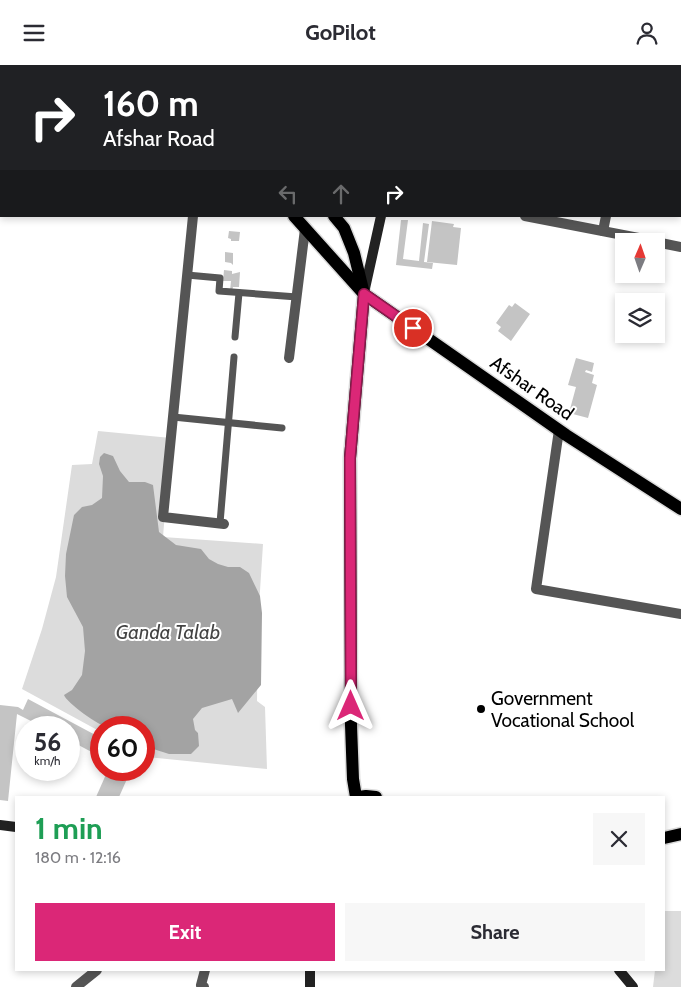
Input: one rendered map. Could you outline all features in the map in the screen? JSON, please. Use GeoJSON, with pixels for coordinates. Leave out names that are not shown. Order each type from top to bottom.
{"type":"FeatureCollection","features":[{"type":"Feature","properties":{"kind":"main road","name":"Afshar Road"},"geometry":{"type":"LineString","coordinates":[[295,217],[364,294],[559,430],[681,509]]}},
{"type":"Feature","properties":{"kind":"main road"},"geometry":{"type":"LineString","coordinates":[[335,217],[344,228],[354,253],[364,294]]}},
{"type":"Feature","properties":{"kind":"main road"},"geometry":{"type":"LineString","coordinates":[[358,796],[353,779],[351,725],[350,458],[364,294],[381,217]]}},
{"type":"Feature","properties":{"kind":"main road"},"geometry":{"type":"LineString","coordinates":[[0,825],[15,827]]}},
{"type":"Feature","properties":{"kind":"main road"},"geometry":{"type":"LineString","coordinates":[[665,838],[681,834]]}},
{"type":"Feature","properties":{"kind":"main road"},"geometry":{"type":"LineString","coordinates":[[310,971],[310,987]]}},
{"type":"Feature","properties":{"kind":"main road"},"geometry":{"type":"LineString","coordinates":[[620,971],[633,987]]}},
{"type":"Feature","properties":{"kind":"street"},"geometry":{"type":"LineString","coordinates":[[193,217],[163,517],[222,523]]}},
{"type":"Feature","properties":{"kind":"street"},"geometry":{"type":"LineString","coordinates":[[530,217],[615,233]]}},
{"type":"Feature","properties":{"kind":"street"},"geometry":{"type":"LineString","coordinates":[[603,231],[606,217]]}},
{"type":"Feature","properties":{"kind":"street"},"geometry":{"type":"LineString","coordinates":[[289,359],[305,229]]}},
{"type":"Feature","properties":{"kind":"street"},"geometry":{"type":"LineString","coordinates":[[665,243],[681,247]]}},
{"type":"Feature","properties":{"kind":"street"},"geometry":{"type":"LineString","coordinates":[[559,430],[536,589],[681,614]]}},
{"type":"Feature","properties":{"kind":"street"},"geometry":{"type":"LineString","coordinates":[[76,987],[96,971]]}},
{"type":"Feature","properties":{"kind":"street"},"geometry":{"type":"LineString","coordinates":[[204,987],[200,985],[205,971]]}},
{"type":"Feature","properties":{"kind":"lane"},"geometry":{"type":"LineString","coordinates":[[187,275],[220,278],[219,291],[297,297]]}},
{"type":"Feature","properties":{"kind":"lane"},"geometry":{"type":"LineString","coordinates":[[235,337],[239,293]]}},
{"type":"Feature","properties":{"kind":"lane"},"geometry":{"type":"LineString","coordinates":[[222,523],[234,357]]}},
{"type":"Feature","properties":{"kind":"lane"},"geometry":{"type":"LineString","coordinates":[[173,417],[282,428]]}},
{"type":"Feature","properties":{"kind":"shaded area","name":"Ganda Talab"},"geometry":{"type":"Polygon","coordinates":[[[98,431],[171,438],[163,537],[263,544],[258,622],[257,701],[265,707],[267,769],[155,758],[155,716],[90,716],[90,726],[80,721],[80,716],[72,716],[22,689],[42,629],[56,577],[72,465],[92,464],[98,431]]]}},
{"type":"Feature","properties":{"kind":"shaded area"},"geometry":{"type":"Polygon","coordinates":[[[665,911],[681,911],[681,987],[653,987],[655,971],[665,971],[665,911]]]}},
{"type":"Feature","properties":{"kind":"water","name":"Ganda Talab"},"geometry":{"type":"Polygon","coordinates":[[[104,453],[113,456],[120,471],[129,482],[145,482],[153,485],[159,532],[176,545],[201,549],[209,559],[218,564],[228,567],[240,567],[249,573],[260,596],[262,613],[261,685],[238,713],[232,699],[202,708],[193,719],[195,730],[198,733],[199,746],[191,754],[169,754],[155,750],[155,716],[90,716],[90,718],[64,695],[72,690],[82,675],[85,651],[83,627],[67,597],[65,576],[66,554],[74,515],[82,507],[92,505],[102,498],[103,476],[99,464],[100,457],[104,453]]]}},
{"type":"Feature","properties":{"kind":"building"},"geometry":{"type":"Polygon","coordinates":[[[401,220],[408,220],[403,259],[419,261],[423,223],[429,224],[424,262],[433,263],[432,269],[396,265],[401,220]]]}},
{"type":"Feature","properties":{"kind":"building"},"geometry":{"type":"Polygon","coordinates":[[[432,221],[454,224],[453,227],[461,228],[457,265],[427,262],[432,221]]]}},
{"type":"Feature","properties":{"kind":"building"},"geometry":{"type":"Polygon","coordinates":[[[229,231],[240,232],[239,241],[231,241],[228,238],[229,231]]]}},
{"type":"Feature","properties":{"kind":"building"},"geometry":{"type":"Polygon","coordinates":[[[225,252],[233,253],[233,265],[225,262],[225,252]]]}},
{"type":"Feature","properties":{"kind":"building"},"geometry":{"type":"Polygon","coordinates":[[[224,270],[232,271],[232,274],[240,272],[239,287],[233,287],[232,291],[230,291],[231,281],[223,281],[224,270]]]}},
{"type":"Feature","properties":{"kind":"building"},"geometry":{"type":"Polygon","coordinates":[[[515,303],[530,314],[511,341],[498,331],[501,327],[496,323],[509,305],[512,307],[515,303]]]}},
{"type":"Feature","properties":{"kind":"building"},"geometry":{"type":"Polygon","coordinates":[[[576,358],[594,363],[592,372],[586,370],[585,372],[594,375],[592,383],[597,385],[588,418],[569,413],[576,387],[568,385],[576,358]]]}},
{"type":"Feature","properties":{"kind":"building"},"geometry":{"type":"Polygon","coordinates":[[[28,699],[60,716],[21,716],[17,714],[15,716],[8,801],[0,800],[0,705],[18,707],[23,710],[28,699]]]}},
{"type":"Feature","properties":{"kind":"building"},"geometry":{"type":"Polygon","coordinates":[[[80,727],[90,732],[90,751],[80,746],[80,727]]]}},
{"type":"Feature","properties":{"kind":"building"},"geometry":{"type":"Polygon","coordinates":[[[103,781],[126,781],[119,796],[96,796],[103,781]]]}},
{"type":"Feature","properties":{"kind":"place","name":"Government Vocational School"},"geometry":{"type":"Point","coordinates":[481,709]}},
{"type":"Feature","properties":{"kind":"route"},"geometry":{"type":"LineString","coordinates":[[351,706],[350,458],[364,294],[413,328]]}}]}
